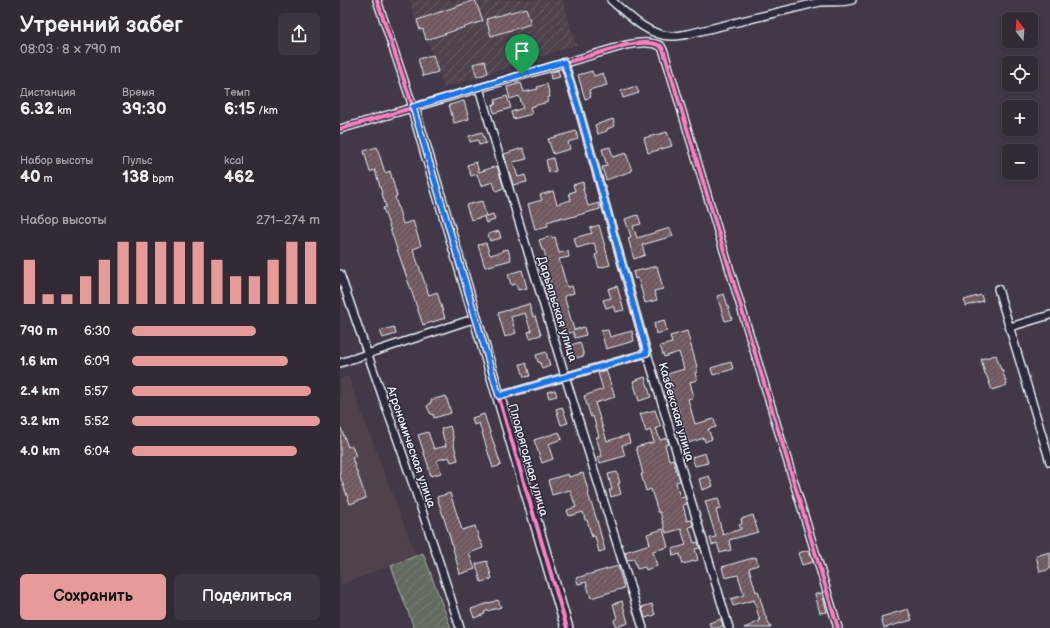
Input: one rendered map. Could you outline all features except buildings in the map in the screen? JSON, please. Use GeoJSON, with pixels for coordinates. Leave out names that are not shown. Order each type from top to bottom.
{"type":"FeatureCollection","features":[{"type":"Feature","properties":{"kind":"street","name":"Плодоягодная улица"},"geometry":{"type":"LineString","coordinates":[[377,0],[413,107],[567,628]]}},
{"type":"Feature","properties":{"kind":"street"},"geometry":{"type":"LineString","coordinates":[[611,0],[646,29],[671,37],[820,2],[828,1],[839,3],[852,0]]}},
{"type":"Feature","properties":{"kind":"street"},"geometry":{"type":"LineString","coordinates":[[340,129],[626,45],[640,42],[661,46],[838,628]]}},
{"type":"Feature","properties":{"kind":"street","name":"Казбекская улица"},"geometry":{"type":"LineString","coordinates":[[564,62],[647,353],[728,628]]}},
{"type":"Feature","properties":{"kind":"street","name":"Дарьяльская улица"},"geometry":{"type":"LineString","coordinates":[[479,88],[565,376],[643,628]]}},
{"type":"Feature","properties":{"kind":"street","name":"Агрономическая улица"},"geometry":{"type":"LineString","coordinates":[[340,274],[442,568],[460,628]]}},
{"type":"Feature","properties":{"kind":"street"},"geometry":{"type":"LineString","coordinates":[[998,289],[1050,462]]}},
{"type":"Feature","properties":{"kind":"street"},"geometry":{"type":"LineString","coordinates":[[1010,327],[1050,314]]}},
{"type":"Feature","properties":{"kind":"street"},"geometry":{"type":"LineString","coordinates":[[340,363],[476,318]]}},
{"type":"Feature","properties":{"kind":"street"},"geometry":{"type":"LineString","coordinates":[[499,396],[647,353]]}},
{"type":"Feature","properties":{"kind":"shaded area"},"geometry":{"type":"Polygon","coordinates":[[[410,0],[563,0],[576,45],[444,88],[423,30],[418,31],[410,0]]]}},
{"type":"Feature","properties":{"kind":"shaded area"},"geometry":{"type":"Polygon","coordinates":[[[348,376],[416,556],[340,585],[340,379],[348,376]]]}},
{"type":"Feature","properties":{"kind":"green space"},"geometry":{"type":"Polygon","coordinates":[[[423,553],[451,628],[414,628],[391,566],[423,553]]]}},
{"type":"Feature","properties":{"kind":"cycle path"},"geometry":{"type":"LineString","coordinates":[[377,0],[413,107],[567,628]]}},
{"type":"Feature","properties":{"kind":"cycle path"},"geometry":{"type":"LineString","coordinates":[[340,129],[626,45],[648,43],[661,46],[838,628]]}},
{"type":"Feature","properties":{"kind":"route"},"geometry":{"type":"LineString","coordinates":[[564,62],[579,110],[647,353],[499,396],[413,107],[522,75],[564,62]]}}]}
